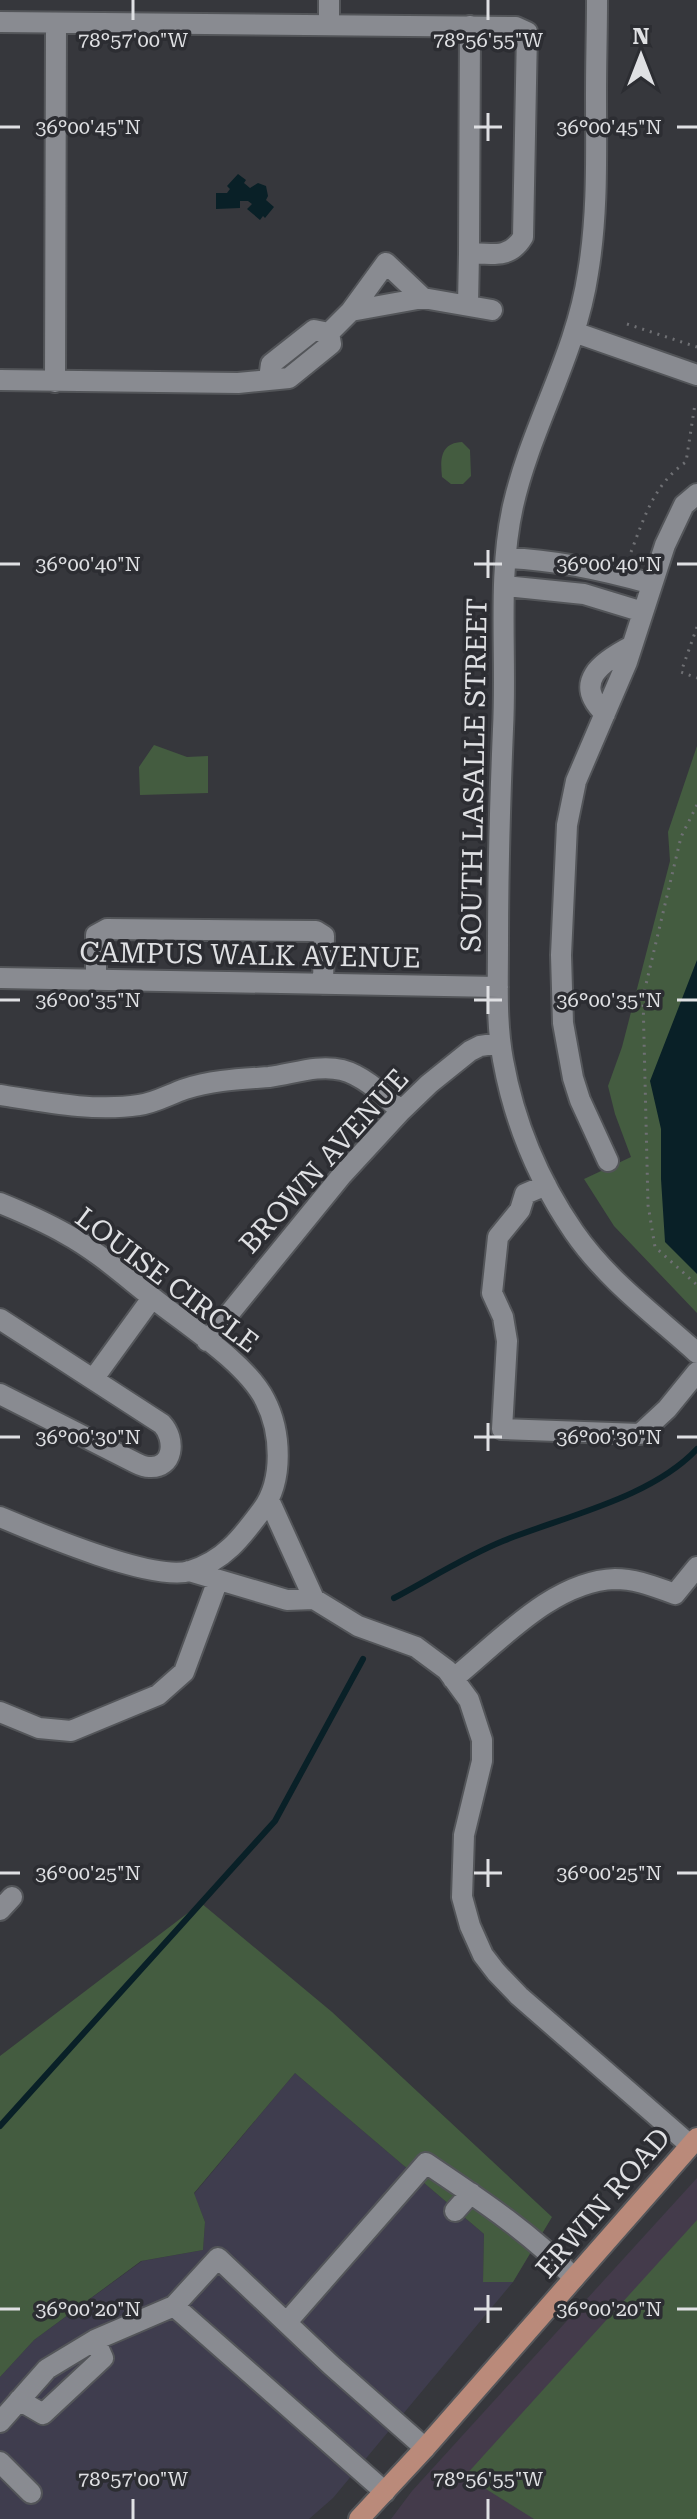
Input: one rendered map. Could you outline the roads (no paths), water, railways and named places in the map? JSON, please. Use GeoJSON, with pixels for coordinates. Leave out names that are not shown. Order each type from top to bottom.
{"type":"FeatureCollection","features":[{"type":"Feature","properties":{"kind":"main road","name":"ERWIN ROAD"},"geometry":{"type":"LineString","coordinates":[[359,2519],[694,2141]]}},
{"type":"Feature","properties":{"kind":"street"},"geometry":{"type":"LineString","coordinates":[[329,0],[329,24]]}},
{"type":"Feature","properties":{"kind":"street","name":"SOUTH LASALLE STREET"},"geometry":{"type":"LineString","coordinates":[[597,0],[596,186],[587,283],[566,359],[533,436],[523,469],[509,527],[506,558],[504,725],[499,801],[500,1043],[506,1075],[529,1150],[574,1232],[620,1285],[697,1353]]}},
{"type":"Feature","properties":{"kind":"street"},"geometry":{"type":"LineString","coordinates":[[0,22],[470,26],[516,27],[527,32],[523,237],[516,248],[501,254],[469,253]]}},
{"type":"Feature","properties":{"kind":"street"},"geometry":{"type":"LineString","coordinates":[[55,382],[56,23]]}},
{"type":"Feature","properties":{"kind":"street"},"geometry":{"type":"LineString","coordinates":[[468,305],[470,26]]}},
{"type":"Feature","properties":{"kind":"street"},"geometry":{"type":"LineString","coordinates":[[329,333],[351,311],[386,263],[423,298]]}},
{"type":"Feature","properties":{"kind":"street"},"geometry":{"type":"LineString","coordinates":[[351,311],[423,298],[492,310]]}},
{"type":"Feature","properties":{"kind":"street"},"geometry":{"type":"LineString","coordinates":[[269,379],[271,364],[314,330],[329,333]]}},
{"type":"Feature","properties":{"kind":"street"},"geometry":{"type":"LineString","coordinates":[[574,332],[697,375]]}},
{"type":"Feature","properties":{"kind":"street"},"geometry":{"type":"LineString","coordinates":[[0,380],[238,383],[289,378],[331,344],[329,333]]}},
{"type":"Feature","properties":{"kind":"street"},"geometry":{"type":"LineString","coordinates":[[289,350],[302,367]]}},
{"type":"Feature","properties":{"kind":"street"},"geometry":{"type":"LineString","coordinates":[[608,1161],[580,1100],[563,1023],[562,890],[570,805],[576,781],[632,646],[676,519],[684,505],[697,494]]}},
{"type":"Feature","properties":{"kind":"street"},"geometry":{"type":"LineString","coordinates":[[506,558],[558,561],[652,584]]}},
{"type":"Feature","properties":{"kind":"street"},"geometry":{"type":"LineString","coordinates":[[598,598],[606,571]]}},
{"type":"Feature","properties":{"kind":"street"},"geometry":{"type":"LineString","coordinates":[[505,586],[598,598],[643,612]]}},
{"type":"Feature","properties":{"kind":"street"},"geometry":{"type":"LineString","coordinates":[[96,980],[96,935],[107,929],[316,931],[324,936],[323,984]]}},
{"type":"Feature","properties":{"kind":"street","name":"CAMPUS WALK AVENUE"},"geometry":{"type":"LineString","coordinates":[[0,978],[498,987]]}},
{"type":"Feature","properties":{"kind":"street","name":"BROWN AVENUE"},"geometry":{"type":"LineString","coordinates":[[207,1341],[342,1175],[401,1111],[470,1051],[500,1043]]}},
{"type":"Feature","properties":{"kind":"street"},"geometry":{"type":"LineString","coordinates":[[0,1095],[79,1106],[143,1105],[187,1088],[317,1068],[341,1070],[360,1078],[401,1111]]}},
{"type":"Feature","properties":{"kind":"street"},"geometry":{"type":"LineString","coordinates":[[546,1185],[525,1194],[520,1210],[498,1237],[492,1293],[503,1317],[507,1341],[502,1429],[640,1434],[667,1409],[697,1372]]}},
{"type":"Feature","properties":{"kind":"street","name":"LOUISE CIRCLE"},"geometry":{"type":"LineString","coordinates":[[0,1203],[66,1234],[97,1254],[207,1341],[257,1386],[267,1403],[277,1445],[277,1474],[269,1500],[238,1542],[224,1555],[189,1571],[155,1571],[69,1544],[0,1517]]}},
{"type":"Feature","properties":{"kind":"street"},"geometry":{"type":"LineString","coordinates":[[94,1378],[152,1298]]}},
{"type":"Feature","properties":{"kind":"street"},"geometry":{"type":"LineString","coordinates":[[0,1319],[162,1424],[170,1432],[170,1454],[159,1466],[136,1463],[0,1394]]}},
{"type":"Feature","properties":{"kind":"street"},"geometry":{"type":"LineString","coordinates":[[269,1500],[314,1599]]}},
{"type":"Feature","properties":{"kind":"street"},"geometry":{"type":"LineString","coordinates":[[453,1679],[547,1603],[571,1591],[615,1579],[643,1582],[675,1594],[697,1567]]}},
{"type":"Feature","properties":{"kind":"street"},"geometry":{"type":"LineString","coordinates":[[189,1571],[287,1600],[314,1599],[358,1626],[416,1647],[431,1656],[453,1679],[469,1700],[482,1740],[480,1773],[464,1835],[462,1897],[483,1955],[519,1996],[694,2141]]}},
{"type":"Feature","properties":{"kind":"street"},"geometry":{"type":"LineString","coordinates":[[0,1712],[39,1728],[71,1731],[158,1695],[184,1672],[218,1580]]}},
{"type":"Feature","properties":{"kind":"street"},"geometry":{"type":"LineString","coordinates":[[287,2322],[426,2163],[499,2212],[556,2258],[574,2278]]}},
{"type":"Feature","properties":{"kind":"street"},"geometry":{"type":"LineString","coordinates":[[455,2211],[471,2193]]}},
{"type":"Feature","properties":{"kind":"street"},"geometry":{"type":"LineString","coordinates":[[0,2422],[47,2369],[95,2340],[174,2306],[218,2258],[425,2448]]}},
{"type":"Feature","properties":{"kind":"street"},"geometry":{"type":"LineString","coordinates":[[174,2306],[385,2492]]}},
{"type":"Feature","properties":{"kind":"street"},"geometry":{"type":"LineString","coordinates":[[19,2400],[43,2414],[103,2358],[95,2340]]}},
{"type":"Feature","properties":{"kind":"street"},"geometry":{"type":"LineString","coordinates":[[0,2462],[31,2493]]}},
{"type":"Feature","properties":{"kind":"water"},"geometry":{"type":"Polygon","coordinates":[[[238,174],[250,188],[258,183],[266,186],[266,200],[274,207],[265,218],[263,216],[260,220],[247,209],[252,204],[248,201],[240,201],[240,208],[216,209],[216,193],[227,193],[230,189],[227,186],[238,174]]]}},
{"type":"Feature","properties":{"kind":"water"},"geometry":{"type":"Polygon","coordinates":[[[697,960],[697,1274],[665,1242],[661,1129],[650,1081],[697,960]]]}},
{"type":"Feature","properties":{"kind":"waterway"},"geometry":{"type":"LineString","coordinates":[[394,1598],[489,1547],[632,1493],[656,1481],[697,1449]]}},
{"type":"Feature","properties":{"kind":"waterway"},"geometry":{"type":"LineString","coordinates":[[0,2126],[275,1821],[363,1659]]}}]}
